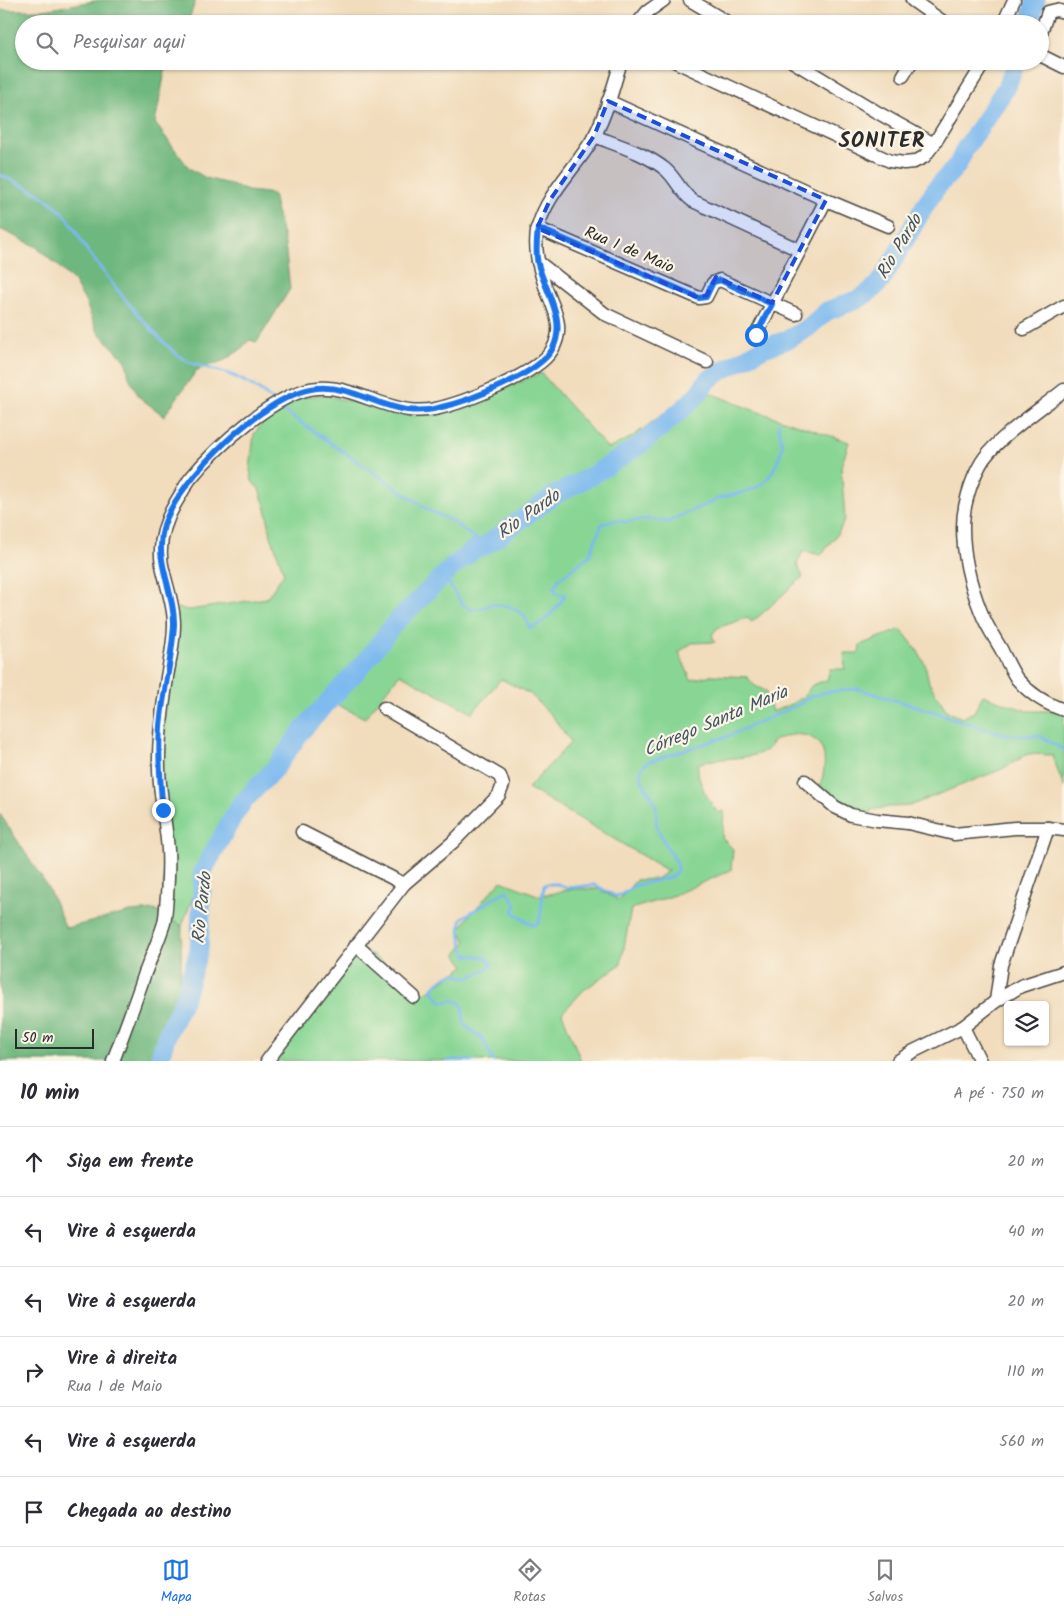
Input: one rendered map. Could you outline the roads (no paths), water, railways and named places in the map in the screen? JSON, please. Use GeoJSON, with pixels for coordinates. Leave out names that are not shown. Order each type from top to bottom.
{"type":"FeatureCollection","features":[{"type":"Feature","properties":{"kind":"street"},"geometry":{"type":"LineString","coordinates":[[644,15],[664,0]]}},
{"type":"Feature","properties":{"kind":"street"},"geometry":{"type":"LineString","coordinates":[[690,0],[715,15]]}},
{"type":"Feature","properties":{"kind":"street"},"geometry":{"type":"LineString","coordinates":[[912,0],[930,15]]}},
{"type":"Feature","properties":{"kind":"street"},"geometry":{"type":"LineString","coordinates":[[1007,15],[1014,0]]}},
{"type":"Feature","properties":{"kind":"street"},"geometry":{"type":"LineString","coordinates":[[1047,15],[1048,12],[1056,10],[1064,12]]}},
{"type":"Feature","properties":{"kind":"street"},"geometry":{"type":"LineString","coordinates":[[1049,60],[1064,67]]}},
{"type":"Feature","properties":{"kind":"street"},"geometry":{"type":"LineString","coordinates":[[113,1061],[164,922],[169,852],[159,771],[160,727],[174,623],[160,550],[164,525],[174,505],[189,480],[245,426],[268,408],[288,396],[303,390],[333,388],[358,394],[391,406],[422,411],[452,404],[496,387],[530,371],[542,363],[552,350],[557,339],[559,326],[538,262],[538,228],[550,200],[594,136],[618,70]]}},
{"type":"Feature","properties":{"kind":"street"},"geometry":{"type":"LineString","coordinates":[[693,70],[890,161],[904,163],[914,162],[924,157],[979,70]]}},
{"type":"Feature","properties":{"kind":"street"},"geometry":{"type":"LineString","coordinates":[[807,70],[934,144]]}},
{"type":"Feature","properties":{"kind":"street"},"geometry":{"type":"LineString","coordinates":[[904,76],[907,70]]}},
{"type":"Feature","properties":{"kind":"street"},"geometry":{"type":"LineString","coordinates":[[608,101],[826,200],[888,226]]}},
{"type":"Feature","properties":{"kind":"street"},"geometry":{"type":"LineString","coordinates":[[594,136],[637,153],[664,168],[684,195],[692,201],[799,250]]}},
{"type":"Feature","properties":{"kind":"street"},"geometry":{"type":"LineString","coordinates":[[756,335],[826,200]]}},
{"type":"Feature","properties":{"kind":"street","name":"Rua 1 de Maio"},"geometry":{"type":"LineString","coordinates":[[538,228],[702,298],[707,296],[713,282],[720,280],[772,304]]}},
{"type":"Feature","properties":{"kind":"street"},"geometry":{"type":"LineString","coordinates":[[538,262],[605,314],[707,362]]}},
{"type":"Feature","properties":{"kind":"street"},"geometry":{"type":"LineString","coordinates":[[772,304],[796,314]]}},
{"type":"Feature","properties":{"kind":"street"},"geometry":{"type":"LineString","coordinates":[[1024,329],[1064,306]]}},
{"type":"Feature","properties":{"kind":"street"},"geometry":{"type":"LineString","coordinates":[[1064,390],[989,452],[980,465],[969,492],[963,526],[965,558],[981,613],[1017,678],[1041,701],[1064,710]]}},
{"type":"Feature","properties":{"kind":"street"},"geometry":{"type":"LineString","coordinates":[[268,1061],[404,884],[453,842],[483,813],[501,791],[503,780],[500,776],[384,708]]}},
{"type":"Feature","properties":{"kind":"street"},"geometry":{"type":"LineString","coordinates":[[805,781],[835,807],[851,815],[908,823],[954,834],[1015,828],[1064,830]]}},
{"type":"Feature","properties":{"kind":"street"},"geometry":{"type":"LineString","coordinates":[[996,1001],[1001,966],[1048,828]]}},
{"type":"Feature","properties":{"kind":"street"},"geometry":{"type":"LineString","coordinates":[[302,832],[404,884]]}},
{"type":"Feature","properties":{"kind":"street"},"geometry":{"type":"LineString","coordinates":[[356,945],[414,997]]}},
{"type":"Feature","properties":{"kind":"street"},"geometry":{"type":"LineString","coordinates":[[898,1061],[963,1027],[996,1001],[1021,986],[1064,972]]}},
{"type":"Feature","properties":{"kind":"street"},"geometry":{"type":"LineString","coordinates":[[963,1027],[980,1061]]}},
{"type":"Feature","properties":{"kind":"waterway","name":"Rio Pardo"},"geometry":{"type":"LineString","coordinates":[[1032,15],[1036,0]]}},
{"type":"Feature","properties":{"kind":"waterway","name":"Rio Pardo"},"geometry":{"type":"LineString","coordinates":[[159,1061],[166,1037],[185,996],[199,950],[203,871],[243,802],[276,767],[304,728],[364,663],[393,625],[450,569],[475,549],[485,546],[553,496],[593,475],[639,446],[685,407],[698,394],[707,381],[723,370],[764,348],[789,339],[809,327],[827,311],[859,299],[872,290],[882,280],[937,187],[957,166],[965,149],[1006,88],[1013,70]]}},
{"type":"Feature","properties":{"kind":"waterway"},"geometry":{"type":"LineString","coordinates":[[0,175],[42,196],[64,214],[89,253],[119,292],[152,330],[181,358],[242,380],[273,401]]}},
{"type":"Feature","properties":{"kind":"waterway"},"geometry":{"type":"LineString","coordinates":[[281,409],[430,511],[452,521],[485,546]]}},
{"type":"Feature","properties":{"kind":"waterway"},"geometry":{"type":"LineString","coordinates":[[438,580],[447,581],[463,605],[471,609],[482,608],[492,604],[509,606],[524,615],[530,628],[535,626],[550,614],[563,599],[565,595],[556,593],[554,587],[559,579],[589,556],[602,524],[613,520],[626,522],[648,519],[668,522],[718,499],[752,489],[765,482],[771,474],[782,449],[779,423]]}},
{"type":"Feature","properties":{"kind":"waterway","name":"Córrego Santa Maria"},"geometry":{"type":"LineString","coordinates":[[493,1061],[481,1037],[465,1025],[462,1005],[452,1000],[443,1002],[432,989],[450,975],[456,974],[467,977],[482,972],[491,966],[491,962],[485,957],[467,955],[461,937],[460,927],[462,918],[506,891],[516,905],[513,911],[515,914],[533,925],[537,924],[540,919],[544,885],[557,884],[567,888],[595,885],[615,896],[621,895],[634,886],[671,877],[675,874],[677,864],[660,833],[656,823],[655,803],[642,781],[641,771],[650,761],[726,737],[798,705],[811,696],[827,692],[858,689],[935,712],[980,728],[1011,735],[1040,736],[1064,750]]}},
{"type":"Feature","properties":{"kind":"waterway","name":"Córrego Santa Maria"},"geometry":{"type":"LineString","coordinates":[[448,1061],[474,1061]]}},
{"type":"Feature","properties":{"kind":"district","name":"SONITER"},"geometry":{"type":"Point","coordinates":[882,141]}}]}
